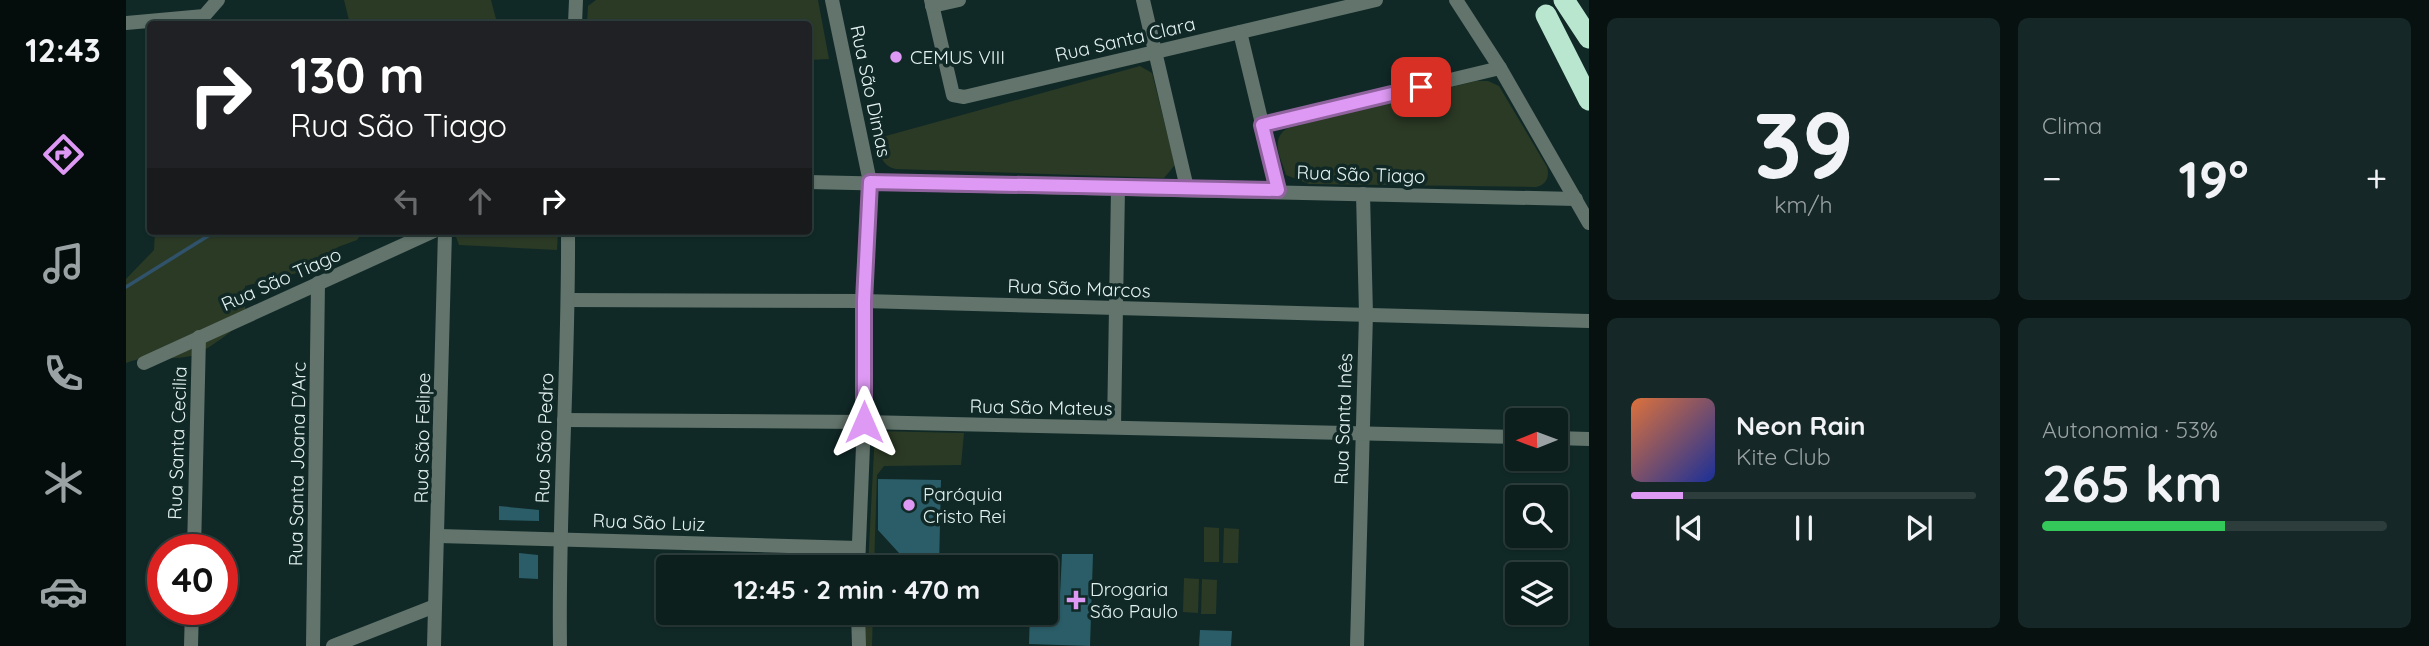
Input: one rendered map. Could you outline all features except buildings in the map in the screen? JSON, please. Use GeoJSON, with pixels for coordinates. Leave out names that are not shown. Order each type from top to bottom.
{"type":"FeatureCollection","features":[{"type":"Feature","properties":{"kind":"highway"},"geometry":{"type":"LineString","coordinates":[[1564,1],[1589,31]]}},
{"type":"Feature","properties":{"kind":"highway"},"geometry":{"type":"LineString","coordinates":[[1564,1],[1589,38]]}},
{"type":"Feature","properties":{"kind":"highway"},"geometry":{"type":"LineString","coordinates":[[1540,7],[1589,78]]}},
{"type":"Feature","properties":{"kind":"highway"},"geometry":{"type":"LineString","coordinates":[[1540,7],[1589,100]]}},
{"type":"Feature","properties":{"kind":"street"},"geometry":{"type":"LineString","coordinates":[[190,21],[204,16],[218,0]]}},
{"type":"Feature","properties":{"kind":"street"},"geometry":{"type":"LineString","coordinates":[[575,21],[576,0]]}},
{"type":"Feature","properties":{"kind":"street","name":"Rua São Dimas"},"geometry":{"type":"LineString","coordinates":[[832,0],[870,182],[864,301],[864,422],[858,555]]}},
{"type":"Feature","properties":{"kind":"street"},"geometry":{"type":"LineString","coordinates":[[931,3],[960,0]]}},
{"type":"Feature","properties":{"kind":"street"},"geometry":{"type":"LineString","coordinates":[[1143,0],[1187,188]]}},
{"type":"Feature","properties":{"kind":"street","name":"Rua Santa Clara"},"geometry":{"type":"LineString","coordinates":[[931,3],[953,95],[964,97],[1377,0]]}},
{"type":"Feature","properties":{"kind":"street"},"geometry":{"type":"LineString","coordinates":[[1456,0],[1500,68],[1589,223]]}},
{"type":"Feature","properties":{"kind":"street"},"geometry":{"type":"LineString","coordinates":[[126,23],[147,22]]}},
{"type":"Feature","properties":{"kind":"street"},"geometry":{"type":"LineString","coordinates":[[1240,32],[1278,190]]}},
{"type":"Feature","properties":{"kind":"street"},"geometry":{"type":"LineString","coordinates":[[1262,125],[1500,68]]}},
{"type":"Feature","properties":{"kind":"street","name":"Rua São Tiago"},"geometry":{"type":"LineString","coordinates":[[812,182],[1278,190],[1576,199]]}},
{"type":"Feature","properties":{"kind":"street"},"geometry":{"type":"LineString","coordinates":[[1114,428],[1118,188]]}},
{"type":"Feature","properties":{"kind":"street","name":"Rua Santa Inês"},"geometry":{"type":"LineString","coordinates":[[1357,646],[1366,314],[1363,194]]}},
{"type":"Feature","properties":{"kind":"street","name":"Rua São Tiago"},"geometry":{"type":"LineString","coordinates":[[144,363],[425,235]]}},
{"type":"Feature","properties":{"kind":"street","name":"Rua São Felipe"},"geometry":{"type":"LineString","coordinates":[[434,646],[445,235]]}},
{"type":"Feature","properties":{"kind":"street","name":"Rua São Pedro"},"geometry":{"type":"LineString","coordinates":[[560,646],[559,539],[569,300],[568,235]]}},
{"type":"Feature","properties":{"kind":"street","name":"Rua Santa Joana D'Arc"},"geometry":{"type":"LineString","coordinates":[[313,646],[318,283]]}},
{"type":"Feature","properties":{"kind":"street","name":"Rua São Marcos"},"geometry":{"type":"LineString","coordinates":[[569,300],[864,301],[1589,321]]}},
{"type":"Feature","properties":{"kind":"street","name":"Rua Santa Cecilia"},"geometry":{"type":"LineString","coordinates":[[194,534],[199,337]]}},
{"type":"Feature","properties":{"kind":"street","name":"Rua São Mateus"},"geometry":{"type":"LineString","coordinates":[[564,420],[864,422],[1505,437]]}},
{"type":"Feature","properties":{"kind":"street"},"geometry":{"type":"LineString","coordinates":[[1568,438],[1589,439]]}},
{"type":"Feature","properties":{"kind":"street","name":"Rua São Luiz"},"geometry":{"type":"LineString","coordinates":[[439,536],[858,548]]}},
{"type":"Feature","properties":{"kind":"street"},"geometry":{"type":"LineString","coordinates":[[333,646],[435,606]]}},
{"type":"Feature","properties":{"kind":"street"},"geometry":{"type":"LineString","coordinates":[[191,646],[192,625]]}},
{"type":"Feature","properties":{"kind":"street"},"geometry":{"type":"LineString","coordinates":[[858,625],[859,646]]}},
{"type":"Feature","properties":{"kind":"green space"},"geometry":{"type":"Polygon","coordinates":[[[344,0],[491,0],[496,19],[487,21],[349,21],[344,0]]]}},
{"type":"Feature","properties":{"kind":"green space"},"geometry":{"type":"Polygon","coordinates":[[[596,0],[818,0],[829,59],[812,60],[812,21],[587,21],[588,6],[596,0]]]}},
{"type":"Feature","properties":{"kind":"green space"},"geometry":{"type":"Polygon","coordinates":[[[1140,66],[1152,73],[1175,165],[1164,178],[896,169],[881,158],[875,139],[1140,66]]]}},
{"type":"Feature","properties":{"kind":"green space"},"geometry":{"type":"Polygon","coordinates":[[[1476,81],[1488,81],[1499,86],[1547,167],[1547,177],[1542,184],[1536,187],[1309,184],[1286,175],[1279,156],[1278,143],[1282,132],[1288,128],[1476,81]]]}},
{"type":"Feature","properties":{"kind":"green space"},"geometry":{"type":"Polygon","coordinates":[[[155,235],[361,235],[357,240],[338,247],[305,271],[245,286],[245,307],[249,316],[205,350],[191,356],[142,359],[126,363],[126,279],[154,250],[155,235]]]}},
{"type":"Feature","properties":{"kind":"green space"},"geometry":{"type":"Polygon","coordinates":[[[455,235],[558,235],[557,250],[459,245],[455,235]]]}},
{"type":"Feature","properties":{"kind":"green space"},"geometry":{"type":"Polygon","coordinates":[[[875,431],[964,433],[961,465],[884,466],[877,475],[874,555],[869,555],[875,431]]]}},
{"type":"Feature","properties":{"kind":"green space"},"geometry":{"type":"Polygon","coordinates":[[[1204,527],[1219,528],[1219,562],[1204,562],[1204,527]]]}},
{"type":"Feature","properties":{"kind":"green space"},"geometry":{"type":"Polygon","coordinates":[[[1224,528],[1239,529],[1238,563],[1223,563],[1224,528]]]}},
{"type":"Feature","properties":{"kind":"green space"},"geometry":{"type":"Polygon","coordinates":[[[1184,578],[1199,579],[1198,613],[1183,612],[1184,578]]]}},
{"type":"Feature","properties":{"kind":"green space"},"geometry":{"type":"Polygon","coordinates":[[[1202,579],[1217,580],[1216,614],[1201,614],[1202,579]]]}},
{"type":"Feature","properties":{"kind":"green space"},"geometry":{"type":"Polygon","coordinates":[[[865,625],[873,625],[872,646],[864,646],[865,625]]]}},
{"type":"Feature","properties":{"kind":"waterway"},"geometry":{"type":"LineString","coordinates":[[126,287],[210,235]]}},
{"type":"Feature","properties":{"kind":"place","name":"CEMUS VIII"},"geometry":{"type":"Point","coordinates":[896,57]}},
{"type":"Feature","properties":{"kind":"place","name":"Paróquia Cristo Rei"},"geometry":{"type":"Point","coordinates":[909,505]}},
{"type":"Feature","properties":{"kind":"place","name":"Drogaria São Paulo"},"geometry":{"type":"Point","coordinates":[1076,600]}},
{"type":"Feature","properties":{"kind":"route"},"geometry":{"type":"LineString","coordinates":[[864,422],[864,301],[870,182],[1278,190],[1262,125],[1421,87]]}}]}
